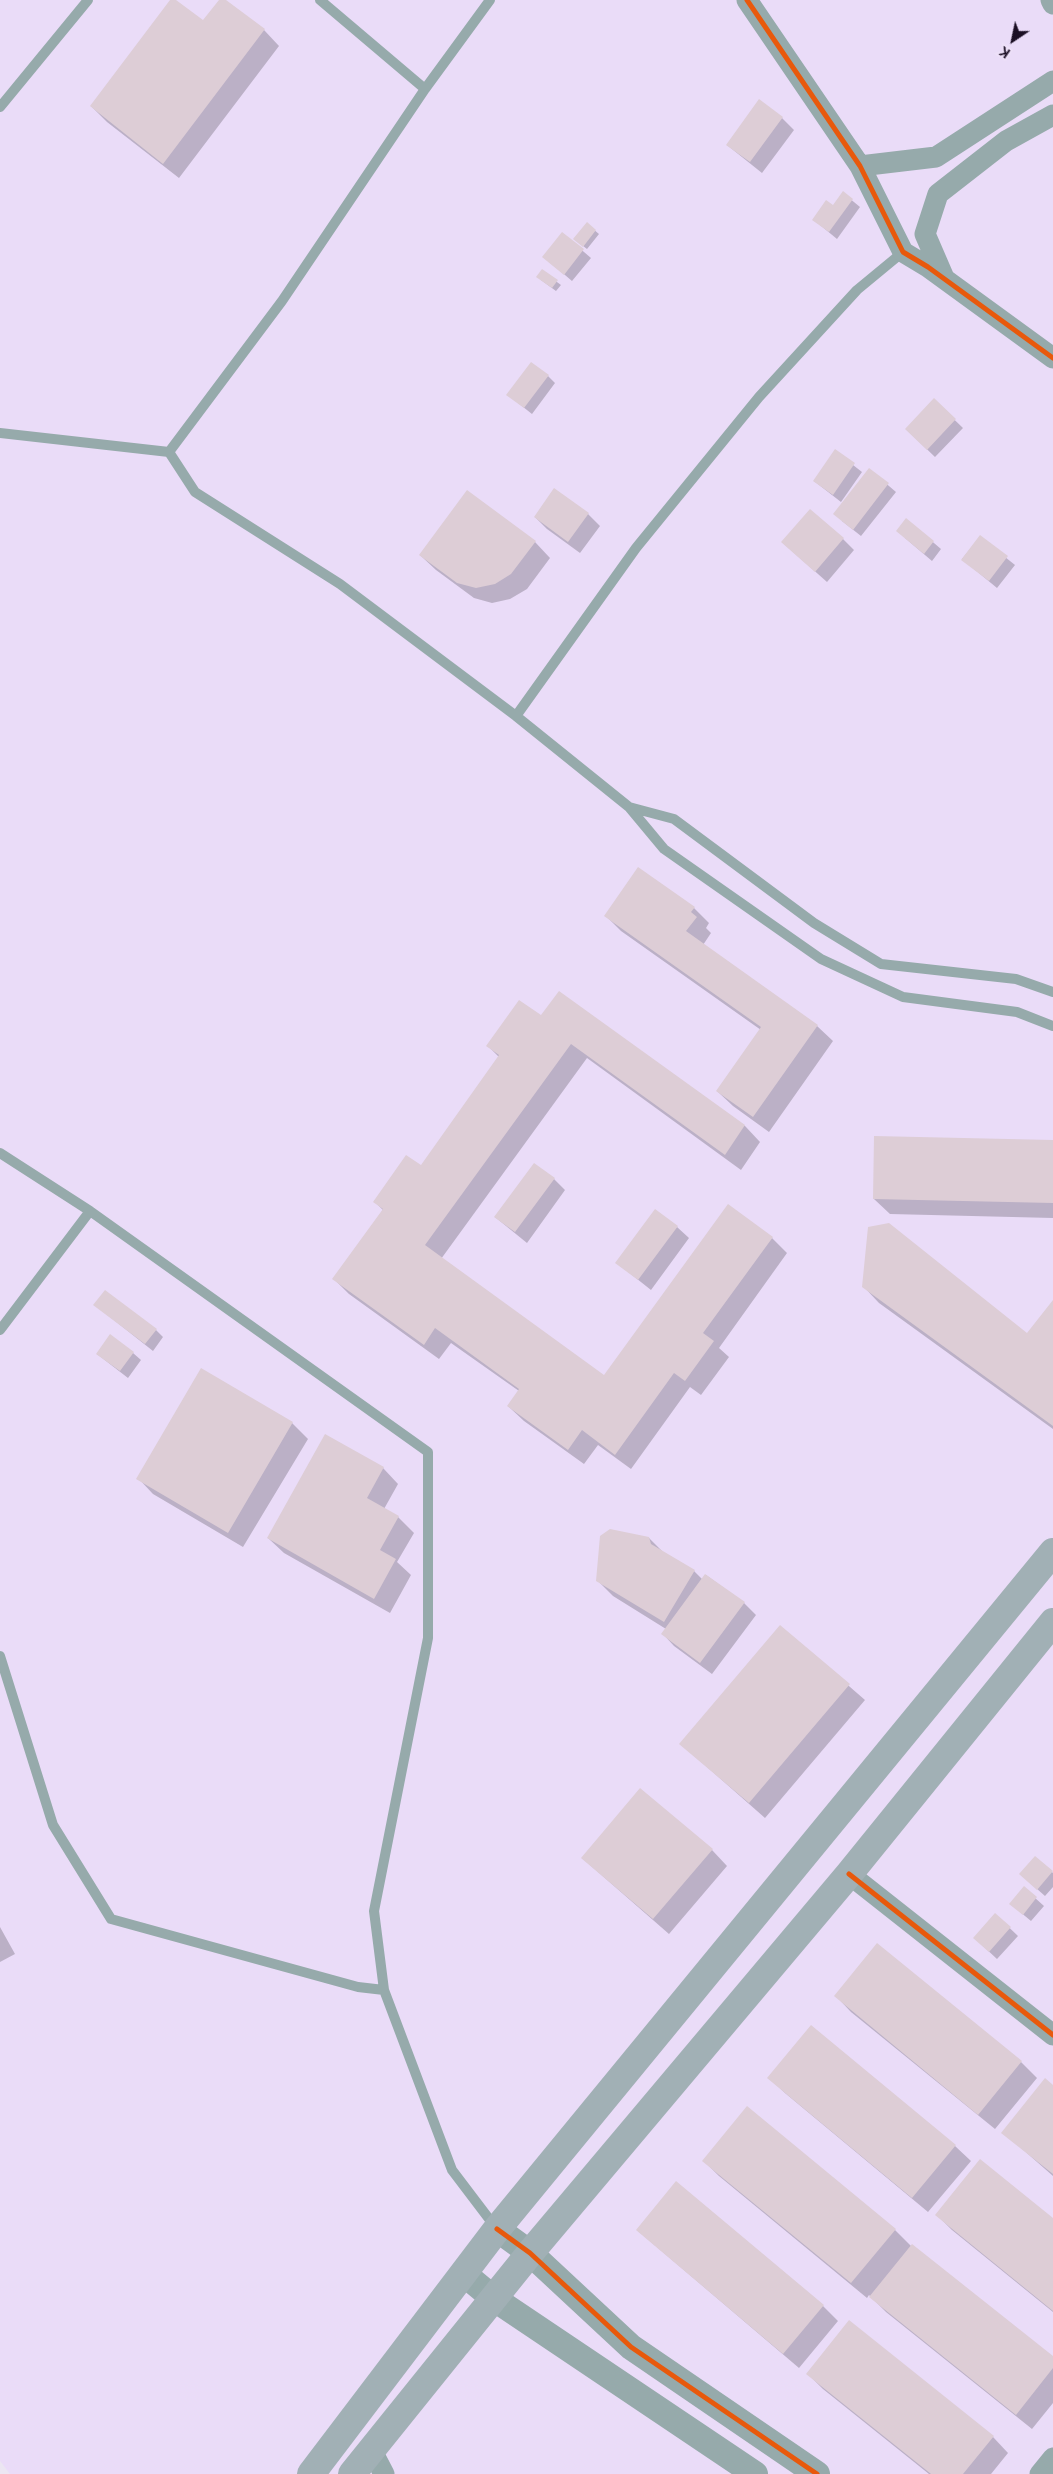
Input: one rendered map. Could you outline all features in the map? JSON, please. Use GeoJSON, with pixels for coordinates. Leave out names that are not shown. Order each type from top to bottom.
{"type":"FeatureCollection","features":[{"type":"Feature","properties":{"kind":"main road"},"geometry":{"type":"LineString","coordinates":[[311,2474],[497,2229],[1053,1552]]}},
{"type":"Feature","properties":{"kind":"main road"},"geometry":{"type":"LineString","coordinates":[[352,2474],[530,2253],[849,1874],[1053,1622]]}},
{"type":"Feature","properties":{"kind":"street"},"geometry":{"type":"LineString","coordinates":[[747,0],[860,166],[903,252],[944,278],[1053,358]]}},
{"type":"Feature","properties":{"kind":"street"},"geometry":{"type":"LineString","coordinates":[[1051,0],[1053,4]]}},
{"type":"Feature","properties":{"kind":"street"},"geometry":{"type":"LineString","coordinates":[[860,166],[936,157],[1053,82]]}},
{"type":"Feature","properties":{"kind":"street"},"geometry":{"type":"LineString","coordinates":[[944,278],[924,234],[938,194],[1006,141],[1053,114]]}},
{"type":"Feature","properties":{"kind":"street"},"geometry":{"type":"LineString","coordinates":[[849,1874],[1053,2035]]}},
{"type":"Feature","properties":{"kind":"street"},"geometry":{"type":"LineString","coordinates":[[497,2229],[530,2253],[631,2347],[817,2474]]}},
{"type":"Feature","properties":{"kind":"street"},"geometry":{"type":"LineString","coordinates":[[463,2273],[493,2298],[755,2474]]}},
{"type":"Feature","properties":{"kind":"street"},"geometry":{"type":"LineString","coordinates":[[371,2449],[384,2474]]}},
{"type":"Feature","properties":{"kind":"street"},"geometry":{"type":"LineString","coordinates":[[1040,2474],[1053,2458]]}},
{"type":"Feature","properties":{"kind":"lane"},"geometry":{"type":"LineString","coordinates":[[0,107],[88,0]]}},
{"type":"Feature","properties":{"kind":"lane"},"geometry":{"type":"LineString","coordinates":[[320,0],[425,89]]}},
{"type":"Feature","properties":{"kind":"lane"},"geometry":{"type":"LineString","coordinates":[[169,452],[282,301],[425,89],[490,0]]}},
{"type":"Feature","properties":{"kind":"lane"},"geometry":{"type":"LineString","coordinates":[[516,716],[636,548],[759,397],[857,290],[903,252]]}},
{"type":"Feature","properties":{"kind":"lane"},"geometry":{"type":"LineString","coordinates":[[0,433],[169,452]]}},
{"type":"Feature","properties":{"kind":"lane"},"geometry":{"type":"LineString","coordinates":[[169,452],[195,492],[340,584],[516,716],[629,807],[664,849],[821,959],[903,998],[1017,1012],[1053,1026]]}},
{"type":"Feature","properties":{"kind":"lane"},"geometry":{"type":"LineString","coordinates":[[629,807],[674,819],[814,923],[881,964],[1016,980],[1053,992]]}},
{"type":"Feature","properties":{"kind":"lane"},"geometry":{"type":"LineString","coordinates":[[0,1153],[90,1210],[428,1452],[428,1638],[374,1911],[384,1990],[452,2170],[497,2229]]}},
{"type":"Feature","properties":{"kind":"lane"},"geometry":{"type":"LineString","coordinates":[[0,1330],[90,1210]]}},
{"type":"Feature","properties":{"kind":"lane"},"geometry":{"type":"LineString","coordinates":[[0,1656],[53,1824],[111,1919],[358,1986],[384,1990]]}},
{"type":"Feature","properties":{"kind":"shaded area"},"geometry":{"type":"Polygon","coordinates":[[[0,0],[1053,0],[1053,2474],[10,2474],[0,2461],[0,0]]]}},
{"type":"Feature","properties":{"kind":"building"},"geometry":{"type":"Polygon","coordinates":[[[170,0],[176,0],[203,20],[219,0],[226,0],[265,29],[163,164],[90,106],[170,0]]]}},
{"type":"Feature","properties":{"kind":"building"},"geometry":{"type":"Polygon","coordinates":[[[759,99],[783,117],[750,162],[726,145],[759,99]]]}},
{"type":"Feature","properties":{"kind":"building"},"geometry":{"type":"Polygon","coordinates":[[[843,191],[853,199],[829,232],[812,220],[826,200],[833,205],[843,191]]]}},
{"type":"Feature","properties":{"kind":"building"},"geometry":{"type":"Polygon","coordinates":[[[587,222],[596,230],[583,247],[573,239],[587,222]]]}},
{"type":"Feature","properties":{"kind":"building"},"geometry":{"type":"Polygon","coordinates":[[[562,232],[584,249],[564,275],[542,257],[562,232]]]}},
{"type":"Feature","properties":{"kind":"building"},"geometry":{"type":"Polygon","coordinates":[[[542,269],[558,280],[552,288],[536,277],[542,269]]]}},
{"type":"Feature","properties":{"kind":"building"},"geometry":{"type":"Polygon","coordinates":[[[531,362],[549,375],[524,408],[506,395],[531,362]]]}},
{"type":"Feature","properties":{"kind":"building"},"geometry":{"type":"Polygon","coordinates":[[[934,398],[956,419],[927,450],[905,429],[934,398]]]}},
{"type":"Feature","properties":{"kind":"building"},"geometry":{"type":"Polygon","coordinates":[[[835,449],[855,463],[833,495],[813,481],[835,449]]]}},
{"type":"Feature","properties":{"kind":"building"},"geometry":{"type":"Polygon","coordinates":[[[869,468],[889,483],[853,530],[833,514],[869,468]]]}},
{"type":"Feature","properties":{"kind":"building"},"geometry":{"type":"Polygon","coordinates":[[[554,488],[589,513],[568,542],[534,517],[554,488]]]}},
{"type":"Feature","properties":{"kind":"building"},"geometry":{"type":"Polygon","coordinates":[[[467,490],[536,541],[511,574],[495,584],[476,588],[457,583],[419,555],[467,490]]]}},
{"type":"Feature","properties":{"kind":"building"},"geometry":{"type":"Polygon","coordinates":[[[810,509],[844,538],[815,572],[781,542],[810,509]]]}},
{"type":"Feature","properties":{"kind":"building"},"geometry":{"type":"Polygon","coordinates":[[[906,518],[934,541],[924,554],[896,531],[906,518]]]}},
{"type":"Feature","properties":{"kind":"building"},"geometry":{"type":"Polygon","coordinates":[[[980,535],[1008,556],[989,581],[961,560],[980,535]]]}},
{"type":"Feature","properties":{"kind":"building"},"geometry":{"type":"Polygon","coordinates":[[[638,867],[695,907],[691,912],[697,917],[686,931],[818,1025],[753,1117],[716,1091],[761,1027],[604,916],[638,867]]]}},
{"type":"Feature","properties":{"kind":"building"},"geometry":{"type":"Polygon","coordinates":[[[559,991],[745,1125],[725,1155],[571,1044],[425,1245],[604,1375],[728,1204],[773,1237],[703,1333],[714,1341],[685,1381],[674,1373],[615,1455],[582,1430],[568,1450],[507,1406],[519,1389],[435,1328],[424,1345],[332,1279],[383,1209],[373,1202],[406,1155],[421,1165],[499,1055],[486,1046],[519,1000],[541,1015],[559,991]]]}},
{"type":"Feature","properties":{"kind":"building"},"geometry":{"type":"Polygon","coordinates":[[[874,1136],[1053,1140],[1053,1203],[873,1199],[874,1136]]]}},
{"type":"Feature","properties":{"kind":"building"},"geometry":{"type":"Polygon","coordinates":[[[534,1163],[555,1178],[515,1232],[494,1217],[534,1163]]]}},
{"type":"Feature","properties":{"kind":"building"},"geometry":{"type":"Polygon","coordinates":[[[655,1209],[678,1226],[638,1280],[615,1263],[655,1209]]]}},
{"type":"Feature","properties":{"kind":"building"},"geometry":{"type":"Polygon","coordinates":[[[889,1223],[1027,1333],[1053,1300],[1053,1426],[862,1287],[868,1227],[889,1223]]]}},
{"type":"Feature","properties":{"kind":"building"},"geometry":{"type":"Polygon","coordinates":[[[105,1290],[157,1329],[145,1344],[93,1305],[105,1290]]]}},
{"type":"Feature","properties":{"kind":"building"},"geometry":{"type":"Polygon","coordinates":[[[110,1334],[134,1352],[120,1371],[96,1354],[110,1334]]]}},
{"type":"Feature","properties":{"kind":"building"},"geometry":{"type":"Polygon","coordinates":[[[201,1368],[293,1422],[228,1533],[136,1479],[201,1368]]]}},
{"type":"Feature","properties":{"kind":"building"},"geometry":{"type":"Polygon","coordinates":[[[325,1434],[384,1467],[367,1498],[399,1516],[380,1550],[396,1559],[374,1599],[267,1538],[325,1434]]]}},
{"type":"Feature","properties":{"kind":"building"},"geometry":{"type":"Polygon","coordinates":[[[610,1529],[649,1537],[651,1544],[695,1570],[664,1622],[596,1581],[600,1536],[610,1529]]]}},
{"type":"Feature","properties":{"kind":"building"},"geometry":{"type":"Polygon","coordinates":[[[705,1574],[745,1602],[700,1663],[661,1634],[705,1574]]]}},
{"type":"Feature","properties":{"kind":"building"},"geometry":{"type":"Polygon","coordinates":[[[780,1625],[850,1684],[749,1803],[679,1744],[780,1625]]]}},
{"type":"Feature","properties":{"kind":"building"},"geometry":{"type":"Polygon","coordinates":[[[640,1788],[713,1849],[653,1919],[581,1858],[640,1788]]]}},
{"type":"Feature","properties":{"kind":"building"},"geometry":{"type":"Polygon","coordinates":[[[1035,1856],[1053,1871],[1037,1890],[1019,1874],[1035,1856]]]}},
{"type":"Feature","properties":{"kind":"building"},"geometry":{"type":"Polygon","coordinates":[[[1024,1886],[1037,1897],[1023,1915],[1009,1904],[1024,1886]]]}},
{"type":"Feature","properties":{"kind":"building"},"geometry":{"type":"Polygon","coordinates":[[[995,1913],[1011,1927],[989,1952],[973,1938],[995,1913]]]}},
{"type":"Feature","properties":{"kind":"building"},"geometry":{"type":"Polygon","coordinates":[[[877,1943],[1022,2061],[978,2115],[834,1996],[877,1943]]]}},
{"type":"Feature","properties":{"kind":"building"},"geometry":{"type":"Polygon","coordinates":[[[811,2025],[956,2145],[912,2198],[767,2078],[811,2025]]]}},
{"type":"Feature","properties":{"kind":"building"},"geometry":{"type":"Polygon","coordinates":[[[1045,2078],[1053,2085],[1053,2174],[1001,2133],[1045,2078]]]}},
{"type":"Feature","properties":{"kind":"building"},"geometry":{"type":"Polygon","coordinates":[[[747,2106],[896,2229],[851,2283],[702,2161],[747,2106]]]}},
{"type":"Feature","properties":{"kind":"building"},"geometry":{"type":"Polygon","coordinates":[[[980,2159],[1053,2218],[1053,2311],[935,2215],[980,2159]]]}},
{"type":"Feature","properties":{"kind":"building"},"geometry":{"type":"Polygon","coordinates":[[[676,2181],[824,2305],[783,2354],[636,2230],[676,2181]]]}},
{"type":"Feature","properties":{"kind":"building"},"geometry":{"type":"Polygon","coordinates":[[[912,2244],[1053,2356],[1053,2368],[1016,2415],[869,2297],[912,2244]]]}},
{"type":"Feature","properties":{"kind":"building"},"geometry":{"type":"Polygon","coordinates":[[[849,2320],[994,2436],[963,2474],[931,2474],[806,2374],[849,2320]]]}},
{"type":"Feature","properties":{"kind":"cycle path"},"geometry":{"type":"LineString","coordinates":[[747,0],[860,166],[903,252],[928,267],[1053,358]]}},
{"type":"Feature","properties":{"kind":"cycle path"},"geometry":{"type":"LineString","coordinates":[[849,1874],[1053,2035]]}},
{"type":"Feature","properties":{"kind":"cycle path"},"geometry":{"type":"LineString","coordinates":[[497,2229],[530,2253],[631,2347],[817,2474]]}}]}
